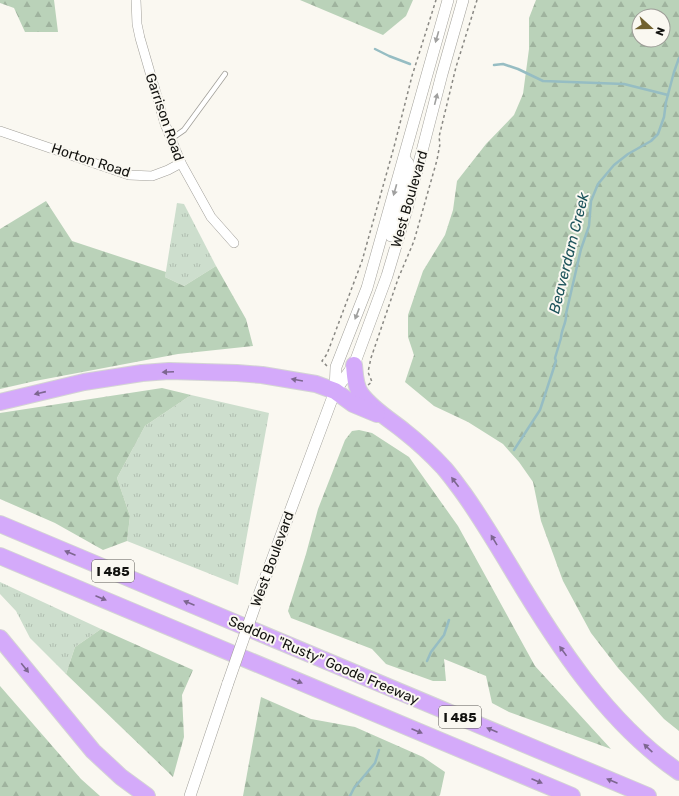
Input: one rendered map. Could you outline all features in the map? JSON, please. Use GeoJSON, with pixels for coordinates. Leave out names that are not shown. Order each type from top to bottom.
{"type":"FeatureCollection","features":[{"type":"Feature","properties":{"kind":"highway"},"geometry":{"type":"LineString","coordinates":[[354,365],[356,382],[360,393],[383,417]]}},
{"type":"Feature","properties":{"kind":"highway"},"geometry":{"type":"LineString","coordinates":[[0,402],[84,382],[142,373],[169,371],[262,374],[306,382],[335,391],[353,404],[383,417],[404,431],[445,469],[478,514],[552,636],[580,675],[636,737],[661,760],[679,772]]}},
{"type":"Feature","properties":{"kind":"highway","name":"Seddon \"Rusty\" Goode Freeway"},"geometry":{"type":"LineString","coordinates":[[0,524],[648,796]]}},
{"type":"Feature","properties":{"kind":"highway","name":"Seddon \"Rusty\" Goode Freeway"},"geometry":{"type":"LineString","coordinates":[[0,556],[572,796]]}},
{"type":"Feature","properties":{"kind":"highway"},"geometry":{"type":"LineString","coordinates":[[0,638],[93,752],[121,777],[148,796]]}},
{"type":"Feature","properties":{"kind":"street","name":"Garrison Road"},"geometry":{"type":"LineString","coordinates":[[136,0],[137,24],[143,50],[171,139],[181,163],[211,217],[234,243]]}},
{"type":"Feature","properties":{"kind":"street","name":"West Boulevard"},"geometry":{"type":"LineString","coordinates":[[335,391],[336,367],[367,288],[448,0]]}},
{"type":"Feature","properties":{"kind":"street","name":"West Boulevard"},"geometry":{"type":"LineString","coordinates":[[190,796],[257,600],[335,391],[354,365],[387,276],[420,164],[442,74],[463,0]]}},
{"type":"Feature","properties":{"kind":"street"},"geometry":{"type":"LineString","coordinates":[[420,164],[414,157],[414,152],[423,115],[423,87]]}},
{"type":"Feature","properties":{"kind":"street","name":"Horton Road"},"geometry":{"type":"LineString","coordinates":[[0,131],[129,175],[152,176],[181,163]]}},
{"type":"Feature","properties":{"kind":"street"},"geometry":{"type":"LineString","coordinates":[[387,276],[390,240],[408,176],[408,163],[404,158]]}},
{"type":"Feature","properties":{"kind":"lane"},"geometry":{"type":"LineString","coordinates":[[171,139],[184,130],[225,74]]}},
{"type":"Feature","properties":{"kind":"path"},"geometry":{"type":"LineString","coordinates":[[327,366],[322,361],[328,354],[360,267],[394,147],[412,76],[436,0]]}},
{"type":"Feature","properties":{"kind":"path"},"geometry":{"type":"LineString","coordinates":[[366,386],[372,382],[368,372],[378,335],[398,279],[414,241],[437,160],[440,144],[439,137],[456,67],[477,0]]}},
{"type":"Feature","properties":{"kind":"green space"},"geometry":{"type":"Polygon","coordinates":[[[0,0],[54,0],[58,32],[25,32],[14,8],[0,3],[0,0]]]}},
{"type":"Feature","properties":{"kind":"green space"},"geometry":{"type":"Polygon","coordinates":[[[300,0],[413,0],[406,16],[383,35],[300,0]]]}},
{"type":"Feature","properties":{"kind":"green space"},"geometry":{"type":"Polygon","coordinates":[[[536,0],[679,0],[679,731],[664,719],[618,668],[591,633],[563,581],[541,521],[533,482],[519,462],[503,444],[468,422],[434,406],[405,382],[414,355],[408,337],[408,315],[423,271],[445,235],[453,210],[457,181],[486,144],[514,115],[523,94],[529,49],[529,18],[536,0]]]}},
{"type":"Feature","properties":{"kind":"green space"},"geometry":{"type":"Polygon","coordinates":[[[46,201],[72,241],[166,272],[165,277],[184,286],[216,266],[246,319],[253,346],[178,354],[0,389],[0,229],[46,201]]]}},
{"type":"Feature","properties":{"kind":"green space"},"geometry":{"type":"Polygon","coordinates":[[[177,203],[184,204],[216,266],[184,286],[165,277],[177,203]]]}},
{"type":"Feature","properties":{"kind":"green space"},"geometry":{"type":"Polygon","coordinates":[[[162,388],[191,395],[145,426],[117,478],[130,516],[127,541],[103,550],[55,523],[0,499],[0,413],[162,388]]]}},
{"type":"Feature","properties":{"kind":"green space"},"geometry":{"type":"Polygon","coordinates":[[[191,395],[269,413],[238,585],[127,541],[130,516],[117,478],[145,426],[191,395]]]}},
{"type":"Feature","properties":{"kind":"green space"},"geometry":{"type":"Polygon","coordinates":[[[359,430],[372,433],[409,457],[458,526],[535,666],[611,749],[509,712],[492,703],[486,676],[444,659],[446,681],[433,681],[386,664],[372,649],[291,618],[288,611],[318,509],[345,440],[352,431],[359,430]]]}},
{"type":"Feature","properties":{"kind":"green space"},"geometry":{"type":"Polygon","coordinates":[[[0,582],[101,629],[75,647],[66,674],[30,638],[16,611],[0,594],[0,582]]]}},
{"type":"Feature","properties":{"kind":"green space"},"geometry":{"type":"Polygon","coordinates":[[[101,629],[193,670],[182,695],[184,737],[173,777],[66,674],[75,647],[101,629]]]}},
{"type":"Feature","properties":{"kind":"green space"},"geometry":{"type":"Polygon","coordinates":[[[0,686],[81,779],[100,796],[0,796],[0,686]]]}},
{"type":"Feature","properties":{"kind":"green space"},"geometry":{"type":"Polygon","coordinates":[[[261,697],[311,719],[355,727],[423,757],[445,772],[440,795],[243,796],[261,697]]]}},
{"type":"Feature","properties":{"kind":"waterway"},"geometry":{"type":"LineString","coordinates":[[375,49],[410,64]]}},
{"type":"Feature","properties":{"kind":"waterway","name":"Beaverdam Creek"},"geometry":{"type":"LineString","coordinates":[[514,450],[540,410],[556,361],[555,358],[566,320],[566,314],[581,249],[589,226],[591,201],[598,184],[614,165],[628,154],[651,141],[658,134],[664,117],[666,102],[679,58]]}},
{"type":"Feature","properties":{"kind":"waterway"},"geometry":{"type":"LineString","coordinates":[[494,65],[503,64],[518,69],[543,81],[624,84],[668,95]]}},
{"type":"Feature","properties":{"kind":"waterway","name":"Beaverdam Creek"},"geometry":{"type":"LineString","coordinates":[[427,661],[431,652],[444,635],[449,620]]}},
{"type":"Feature","properties":{"kind":"waterway","name":"Beaverdam Creek"},"geometry":{"type":"LineString","coordinates":[[350,796],[354,788],[375,763],[379,750]]}}]}
